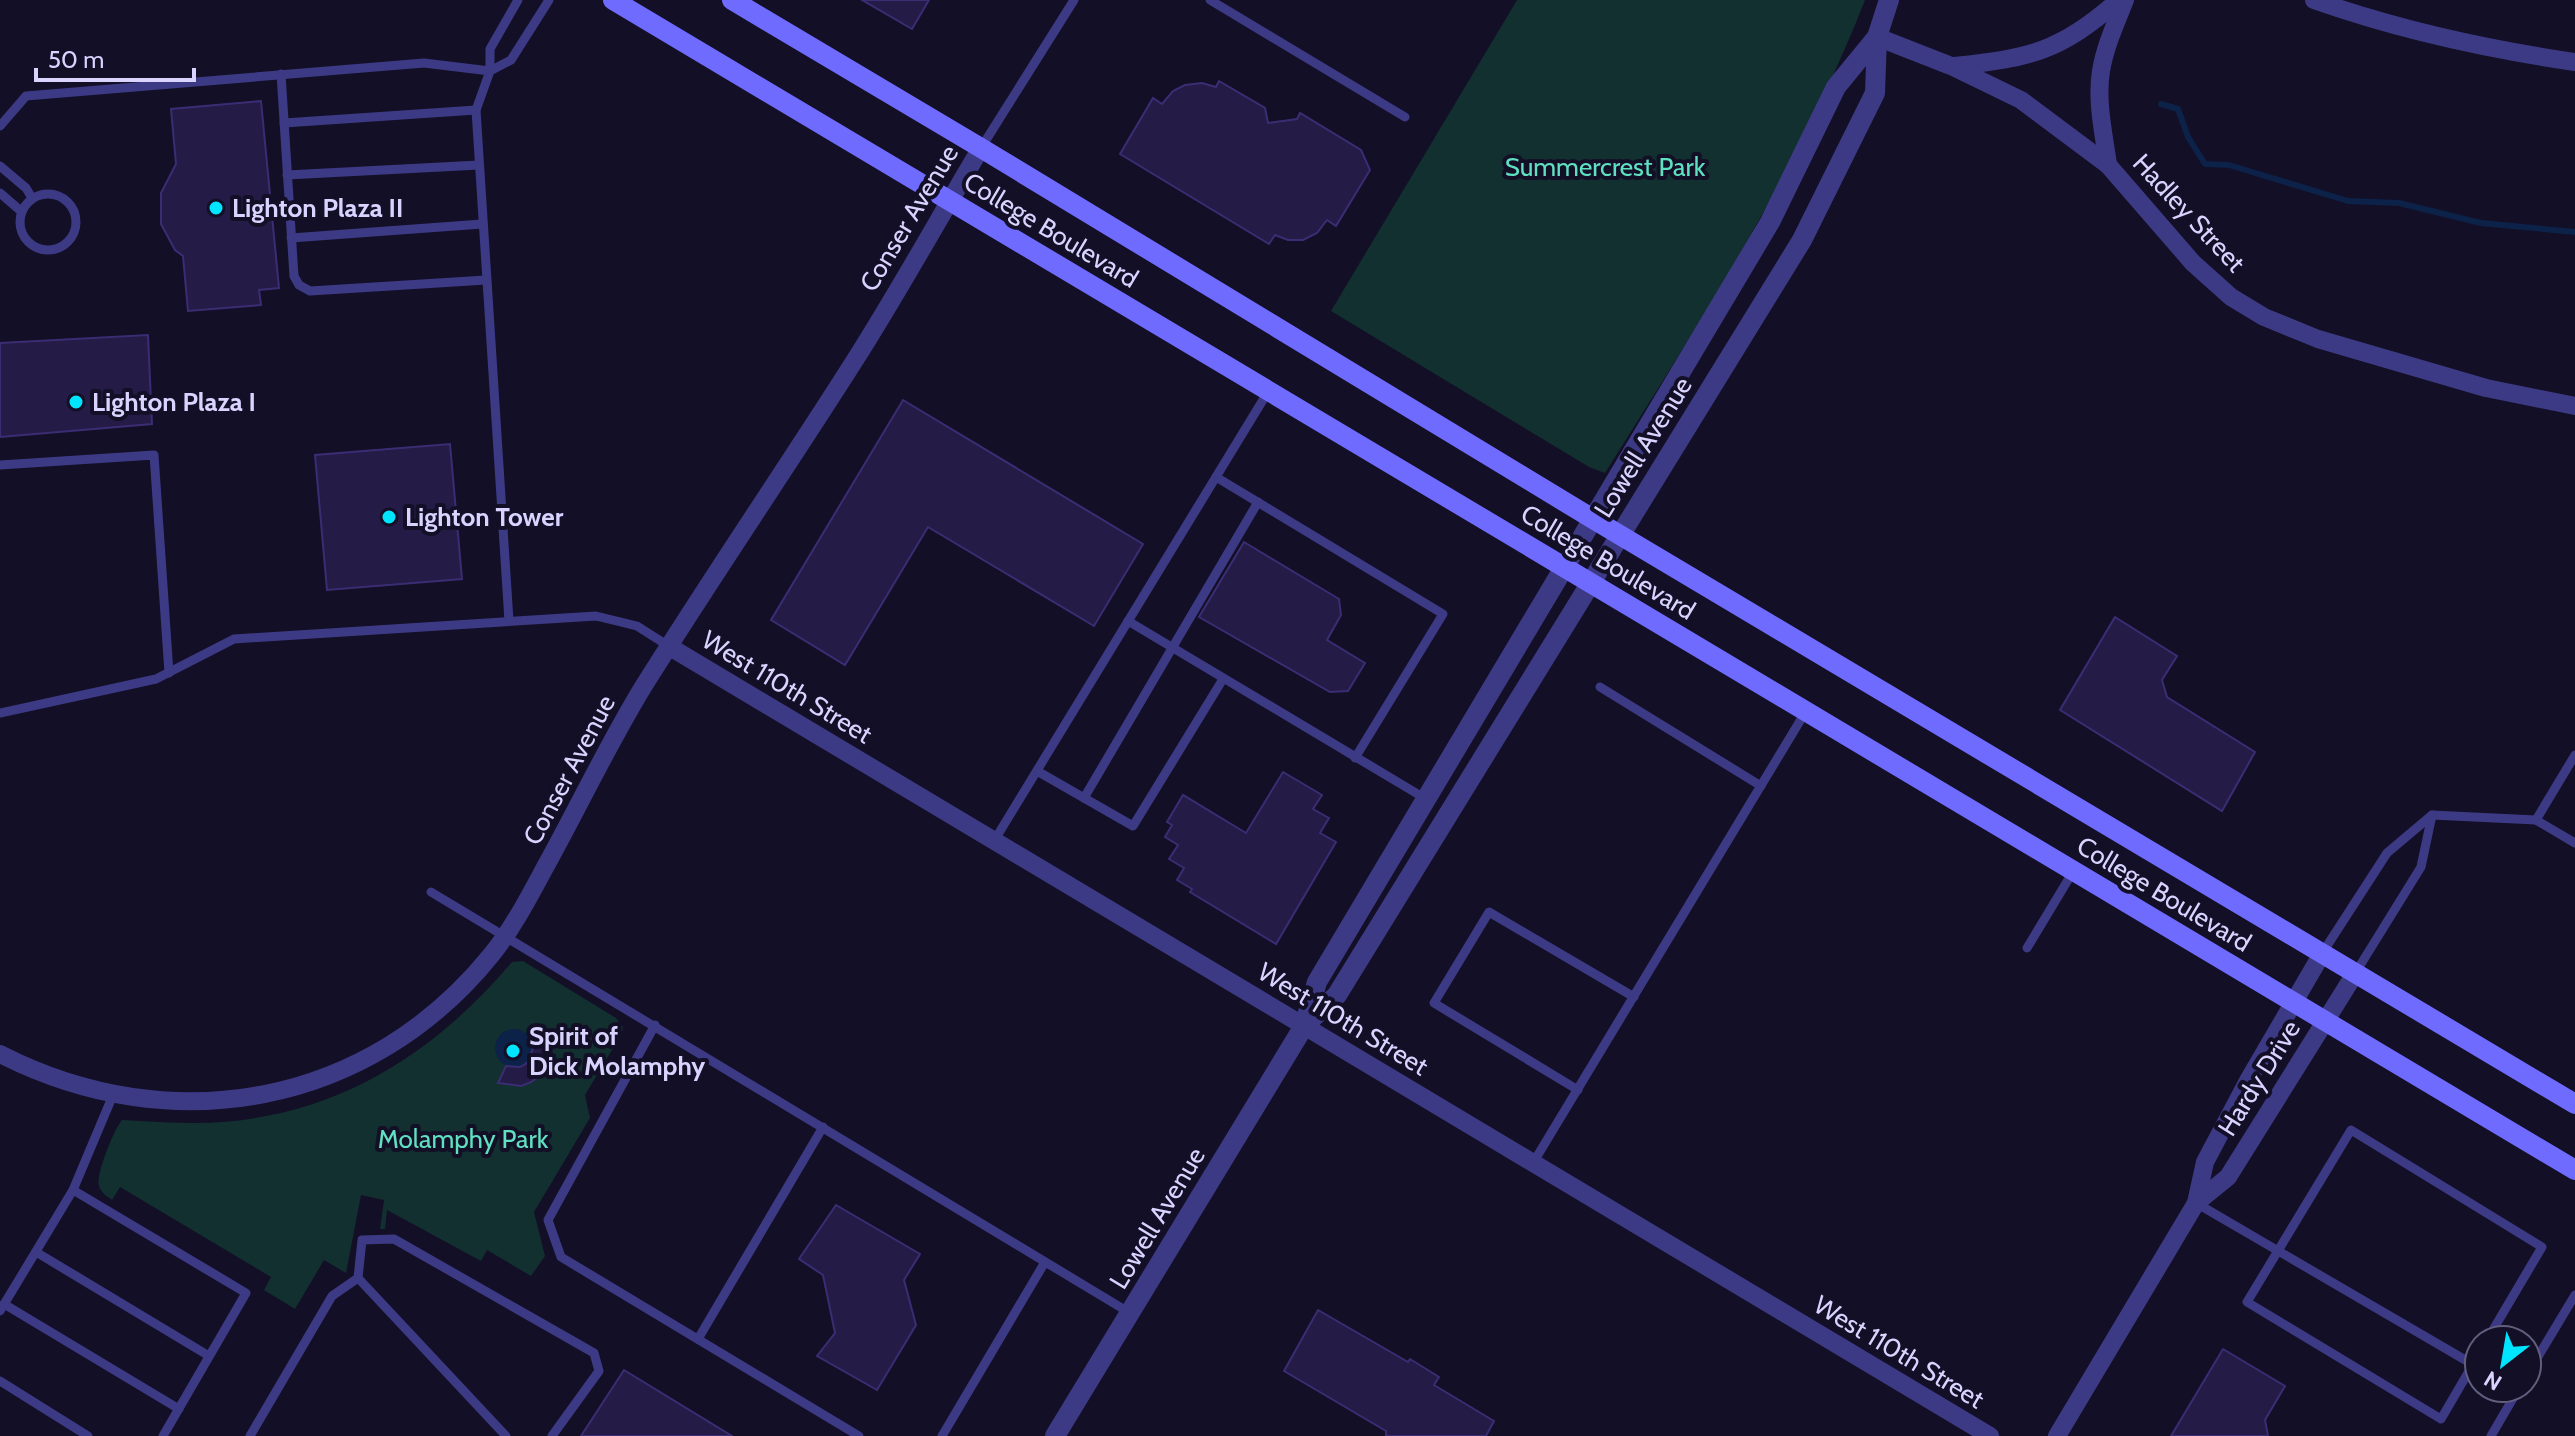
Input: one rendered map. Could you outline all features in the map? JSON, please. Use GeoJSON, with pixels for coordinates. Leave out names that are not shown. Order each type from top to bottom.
{"type":"FeatureCollection","features":[{"type":"Feature","properties":{"kind":"main road","name":"College Boulevard"},"geometry":{"type":"LineString","coordinates":[[613,0],[2575,1170]]}},
{"type":"Feature","properties":{"kind":"main road","name":"College Boulevard"},"geometry":{"type":"LineString","coordinates":[[732,0],[1619,535],[2575,1104]]}},
{"type":"Feature","properties":{"kind":"street","name":"Lowell Avenue"},"geometry":{"type":"LineString","coordinates":[[1304,1026],[1337,995],[1802,240],[1875,93],[1877,37],[1889,0]]}},
{"type":"Feature","properties":{"kind":"street"},"geometry":{"type":"LineString","coordinates":[[1951,66],[2025,57],[2057,45],[2088,26],[2119,0]]}},
{"type":"Feature","properties":{"kind":"street"},"geometry":{"type":"LineString","coordinates":[[2108,165],[2100,75],[2107,45],[2125,0]]}},
{"type":"Feature","properties":{"kind":"street"},"geometry":{"type":"LineString","coordinates":[[2314,0],[2423,34],[2501,51],[2575,62]]}},
{"type":"Feature","properties":{"kind":"street","name":"Lowell Avenue"},"geometry":{"type":"LineString","coordinates":[[1055,1436],[1304,1026],[1317,982],[1770,222],[1836,87],[1877,37]]}},
{"type":"Feature","properties":{"kind":"street","name":"Hadley Street"},"geometry":{"type":"LineString","coordinates":[[1877,37],[1951,66],[2021,100],[2108,165],[2193,263],[2231,297],[2264,317],[2318,339],[2486,388],[2575,406]]}},
{"type":"Feature","properties":{"kind":"street","name":"Conser Avenue"},"geometry":{"type":"LineString","coordinates":[[0,1054],[62,1081],[113,1095],[172,1102],[225,1101],[278,1092],[329,1076],[377,1053],[423,1022],[461,989],[505,935],[642,689],[857,356],[981,148]]}},
{"type":"Feature","properties":{"kind":"street","name":"West 110th Street"},"geometry":{"type":"LineString","coordinates":[[670,647],[1990,1436]]}},
{"type":"Feature","properties":{"kind":"street","name":"Hardy Drive"},"geometry":{"type":"LineString","coordinates":[[2057,1436],[2196,1203],[2205,1162],[2293,1000],[2323,952]]}},
{"type":"Feature","properties":{"kind":"street","name":"Hardy Drive"},"geometry":{"type":"LineString","coordinates":[[2196,1203],[2228,1177],[2356,972]]}},
{"type":"Feature","properties":{"kind":"lane"},"geometry":{"type":"LineString","coordinates":[[509,621],[476,110],[490,71],[490,49],[518,0]]}},
{"type":"Feature","properties":{"kind":"lane"},"geometry":{"type":"LineString","coordinates":[[0,126],[26,96],[424,63],[490,71],[511,60],[549,0]]}},
{"type":"Feature","properties":{"kind":"lane"},"geometry":{"type":"LineString","coordinates":[[981,148],[1074,0]]}},
{"type":"Feature","properties":{"kind":"lane"},"geometry":{"type":"LineString","coordinates":[[1210,0],[1405,117]]}},
{"type":"Feature","properties":{"kind":"lane"},"geometry":{"type":"LineString","coordinates":[[281,74],[294,276],[299,285],[310,291],[486,280]]}},
{"type":"Feature","properties":{"kind":"lane"},"geometry":{"type":"LineString","coordinates":[[284,123],[476,110]]}},
{"type":"Feature","properties":{"kind":"lane"},"geometry":{"type":"LineString","coordinates":[[287,175],[479,165]]}},
{"type":"Feature","properties":{"kind":"lane"},"geometry":{"type":"LineString","coordinates":[[0,166],[26,188],[32,198]]}},
{"type":"Feature","properties":{"kind":"lane"},"geometry":{"type":"LineString","coordinates":[[0,193],[22,212]]}},
{"type":"Feature","properties":{"kind":"lane"},"geometry":{"type":"LineString","coordinates":[[54,194],[72,206],[77,217],[77,228],[64,246],[54,250],[32,246],[20,228],[22,212],[32,198],[54,194]]}},
{"type":"Feature","properties":{"kind":"lane"},"geometry":{"type":"LineString","coordinates":[[291,238],[482,224]]}},
{"type":"Feature","properties":{"kind":"lane"},"geometry":{"type":"LineString","coordinates":[[994,841],[1269,390]]}},
{"type":"Feature","properties":{"kind":"lane"},"geometry":{"type":"LineString","coordinates":[[0,465],[154,455],[169,673]]}},
{"type":"Feature","properties":{"kind":"lane"},"geometry":{"type":"LineString","coordinates":[[1216,477],[1443,614],[1355,758]]}},
{"type":"Feature","properties":{"kind":"lane"},"geometry":{"type":"LineString","coordinates":[[1084,798],[1258,502]]}},
{"type":"Feature","properties":{"kind":"lane"},"geometry":{"type":"LineString","coordinates":[[0,713],[156,679],[234,639],[596,616],[637,626],[670,647]]}},
{"type":"Feature","properties":{"kind":"lane"},"geometry":{"type":"LineString","coordinates":[[1128,621],[1426,799]]}},
{"type":"Feature","properties":{"kind":"lane"},"geometry":{"type":"LineString","coordinates":[[1037,771],[1133,826],[1223,679]]}},
{"type":"Feature","properties":{"kind":"lane"},"geometry":{"type":"LineString","coordinates":[[1600,687],[1761,786]]}},
{"type":"Feature","properties":{"kind":"lane"},"geometry":{"type":"LineString","coordinates":[[1533,1163],[1806,711]]}},
{"type":"Feature","properties":{"kind":"lane"},"geometry":{"type":"LineString","coordinates":[[2536,820],[2575,755]]}},
{"type":"Feature","properties":{"kind":"lane"},"geometry":{"type":"LineString","coordinates":[[2356,972],[2421,867],[2432,815]]}},
{"type":"Feature","properties":{"kind":"lane"},"geometry":{"type":"LineString","coordinates":[[2323,952],[2387,853],[2432,815],[2536,820],[2575,843]]}},
{"type":"Feature","properties":{"kind":"lane"},"geometry":{"type":"LineString","coordinates":[[2027,948],[2074,870]]}},
{"type":"Feature","properties":{"kind":"lane"},"geometry":{"type":"LineString","coordinates":[[431,892],[1130,1313]]}},
{"type":"Feature","properties":{"kind":"lane"},"geometry":{"type":"LineString","coordinates":[[1578,1090],[1434,1003],[1489,912],[1634,997]]}},
{"type":"Feature","properties":{"kind":"lane"},"geometry":{"type":"LineString","coordinates":[[655,1025],[548,1220],[561,1257],[859,1436]]}},
{"type":"Feature","properties":{"kind":"lane"},"geometry":{"type":"LineString","coordinates":[[113,1095],[73,1190],[2,1307],[179,1409]]}},
{"type":"Feature","properties":{"kind":"lane"},"geometry":{"type":"LineString","coordinates":[[698,1339],[823,1127]]}},
{"type":"Feature","properties":{"kind":"lane"},"geometry":{"type":"LineString","coordinates":[[2463,1386],[2441,1419],[2247,1302],[2351,1130],[2542,1247],[2496,1324]]}},
{"type":"Feature","properties":{"kind":"lane"},"geometry":{"type":"LineString","coordinates":[[73,1190],[246,1293],[163,1436]]}},
{"type":"Feature","properties":{"kind":"lane"},"geometry":{"type":"LineString","coordinates":[[2196,1203],[2463,1358]]}},
{"type":"Feature","properties":{"kind":"lane"},"geometry":{"type":"LineString","coordinates":[[506,1436],[358,1278],[362,1240],[394,1239],[594,1353],[599,1371],[552,1436]]}},
{"type":"Feature","properties":{"kind":"lane"},"geometry":{"type":"LineString","coordinates":[[36,1252],[209,1356]]}},
{"type":"Feature","properties":{"kind":"lane"},"geometry":{"type":"LineString","coordinates":[[942,1436],[1045,1262]]}},
{"type":"Feature","properties":{"kind":"lane"},"geometry":{"type":"LineString","coordinates":[[250,1436],[332,1296],[358,1278]]}},
{"type":"Feature","properties":{"kind":"lane"},"geometry":{"type":"LineString","coordinates":[[2543,1348],[2575,1295]]}},
{"type":"Feature","properties":{"kind":"lane"},"geometry":{"type":"LineString","coordinates":[[0,1381],[88,1436]]}},
{"type":"Feature","properties":{"kind":"lane"},"geometry":{"type":"LineString","coordinates":[[2491,1436],[2509,1404]]}},
{"type":"Feature","properties":{"kind":"green space","name":"Summercrest Park"},"geometry":{"type":"Polygon","coordinates":[[[1517,0],[1865,0],[1839,63],[1779,184],[1712,301],[1605,473],[1589,467],[1331,311],[1517,0]]]}},
{"type":"Feature","properties":{"kind":"green space","name":"Molamphy Park"},"geometry":{"type":"Polygon","coordinates":[[[523,961],[616,1018],[623,1027],[585,1095],[590,1118],[534,1212],[545,1256],[531,1276],[487,1250],[481,1261],[387,1210],[385,1229],[380,1229],[384,1200],[361,1195],[346,1273],[324,1260],[295,1309],[264,1290],[271,1277],[120,1187],[112,1200],[100,1188],[102,1163],[122,1120],[195,1123],[243,1120],[288,1111],[331,1097],[372,1079],[410,1056],[480,997],[512,962],[523,961]]]}},
{"type":"Feature","properties":{"kind":"water"},"geometry":{"type":"Polygon","coordinates":[[[514,1029],[527,1035],[533,1048],[527,1061],[514,1067],[501,1061],[495,1048],[501,1035],[514,1029]]]}},
{"type":"Feature","properties":{"kind":"building"},"geometry":{"type":"Polygon","coordinates":[[[862,0],[929,0],[912,29],[862,0]]]}},
{"type":"Feature","properties":{"kind":"building"},"geometry":{"type":"Polygon","coordinates":[[[1219,81],[1265,108],[1268,123],[1297,119],[1300,113],[1361,150],[1370,170],[1336,226],[1327,220],[1317,233],[1303,240],[1288,240],[1275,235],[1269,244],[1120,154],[1153,98],[1162,104],[1173,91],[1185,85],[1202,83],[1216,87],[1219,81]]]}},
{"type":"Feature","properties":{"kind":"building","name":"Lighton Plaza II"},"geometry":{"type":"Polygon","coordinates":[[[261,101],[279,288],[259,290],[261,305],[188,311],[183,256],[175,250],[161,224],[161,193],[176,164],[171,109],[261,101]]]}},
{"type":"Feature","properties":{"kind":"building","name":"Lighton Plaza I"},"geometry":{"type":"Polygon","coordinates":[[[148,335],[152,424],[0,437],[0,343],[148,335]]]}},
{"type":"Feature","properties":{"kind":"building"},"geometry":{"type":"Polygon","coordinates":[[[903,400],[1143,544],[1094,626],[928,527],[845,665],[771,620],[903,400]]]}},
{"type":"Feature","properties":{"kind":"building","name":"Lighton Tower"},"geometry":{"type":"Polygon","coordinates":[[[450,444],[462,579],[327,590],[315,455],[450,444]]]}},
{"type":"Feature","properties":{"kind":"building"},"geometry":{"type":"Polygon","coordinates":[[[1244,542],[1339,599],[1341,615],[1327,640],[1365,663],[1348,691],[1330,692],[1199,617],[1244,542]]]}},
{"type":"Feature","properties":{"kind":"building"},"geometry":{"type":"Polygon","coordinates":[[[2115,617],[2177,656],[2162,680],[2167,697],[2255,752],[2222,811],[2060,710],[2115,617]]]}},
{"type":"Feature","properties":{"kind":"building"},"geometry":{"type":"Polygon","coordinates":[[[1283,772],[1322,795],[1313,809],[1329,818],[1320,833],[1336,842],[1276,944],[1190,892],[1192,889],[1177,880],[1184,868],[1169,859],[1178,845],[1165,837],[1172,825],[1167,822],[1183,795],[1246,833],[1283,772]]]}},
{"type":"Feature","properties":{"kind":"building"},"geometry":{"type":"Polygon","coordinates":[[[534,1046],[552,1048],[550,1060],[538,1077],[521,1086],[498,1083],[506,1066],[520,1067],[527,1063],[534,1046]]]}},
{"type":"Feature","properties":{"kind":"building"},"geometry":{"type":"Polygon","coordinates":[[[836,1205],[920,1254],[904,1280],[916,1325],[877,1390],[817,1356],[835,1333],[823,1275],[799,1259],[836,1205]]]}},
{"type":"Feature","properties":{"kind":"building"},"geometry":{"type":"Polygon","coordinates":[[[1318,1310],[1439,1377],[1434,1385],[1494,1421],[1486,1436],[1386,1436],[1386,1431],[1284,1371],[1318,1310]]]}},
{"type":"Feature","properties":{"kind":"building"},"geometry":{"type":"Polygon","coordinates":[[[2223,1349],[2285,1386],[2265,1420],[2268,1436],[2171,1436],[2223,1349]]]}},
{"type":"Feature","properties":{"kind":"building"},"geometry":{"type":"Polygon","coordinates":[[[624,1370],[732,1436],[581,1436],[624,1370]]]}},
{"type":"Feature","properties":{"kind":"waterway"},"geometry":{"type":"LineString","coordinates":[[2161,104],[2178,109],[2188,137],[2205,164],[2229,165],[2348,201],[2399,203],[2481,223],[2575,232]]}},
{"type":"Feature","properties":{"kind":"place","name":"Lighton Plaza II"},"geometry":{"type":"Point","coordinates":[216,208]}},
{"type":"Feature","properties":{"kind":"place","name":"Lighton Plaza I"},"geometry":{"type":"Point","coordinates":[76,402]}},
{"type":"Feature","properties":{"kind":"place","name":"Lighton Tower"},"geometry":{"type":"Point","coordinates":[389,517]}},
{"type":"Feature","properties":{"kind":"place","name":"Spirit of Dick Molamphy"},"geometry":{"type":"Point","coordinates":[513,1051]}}]}
